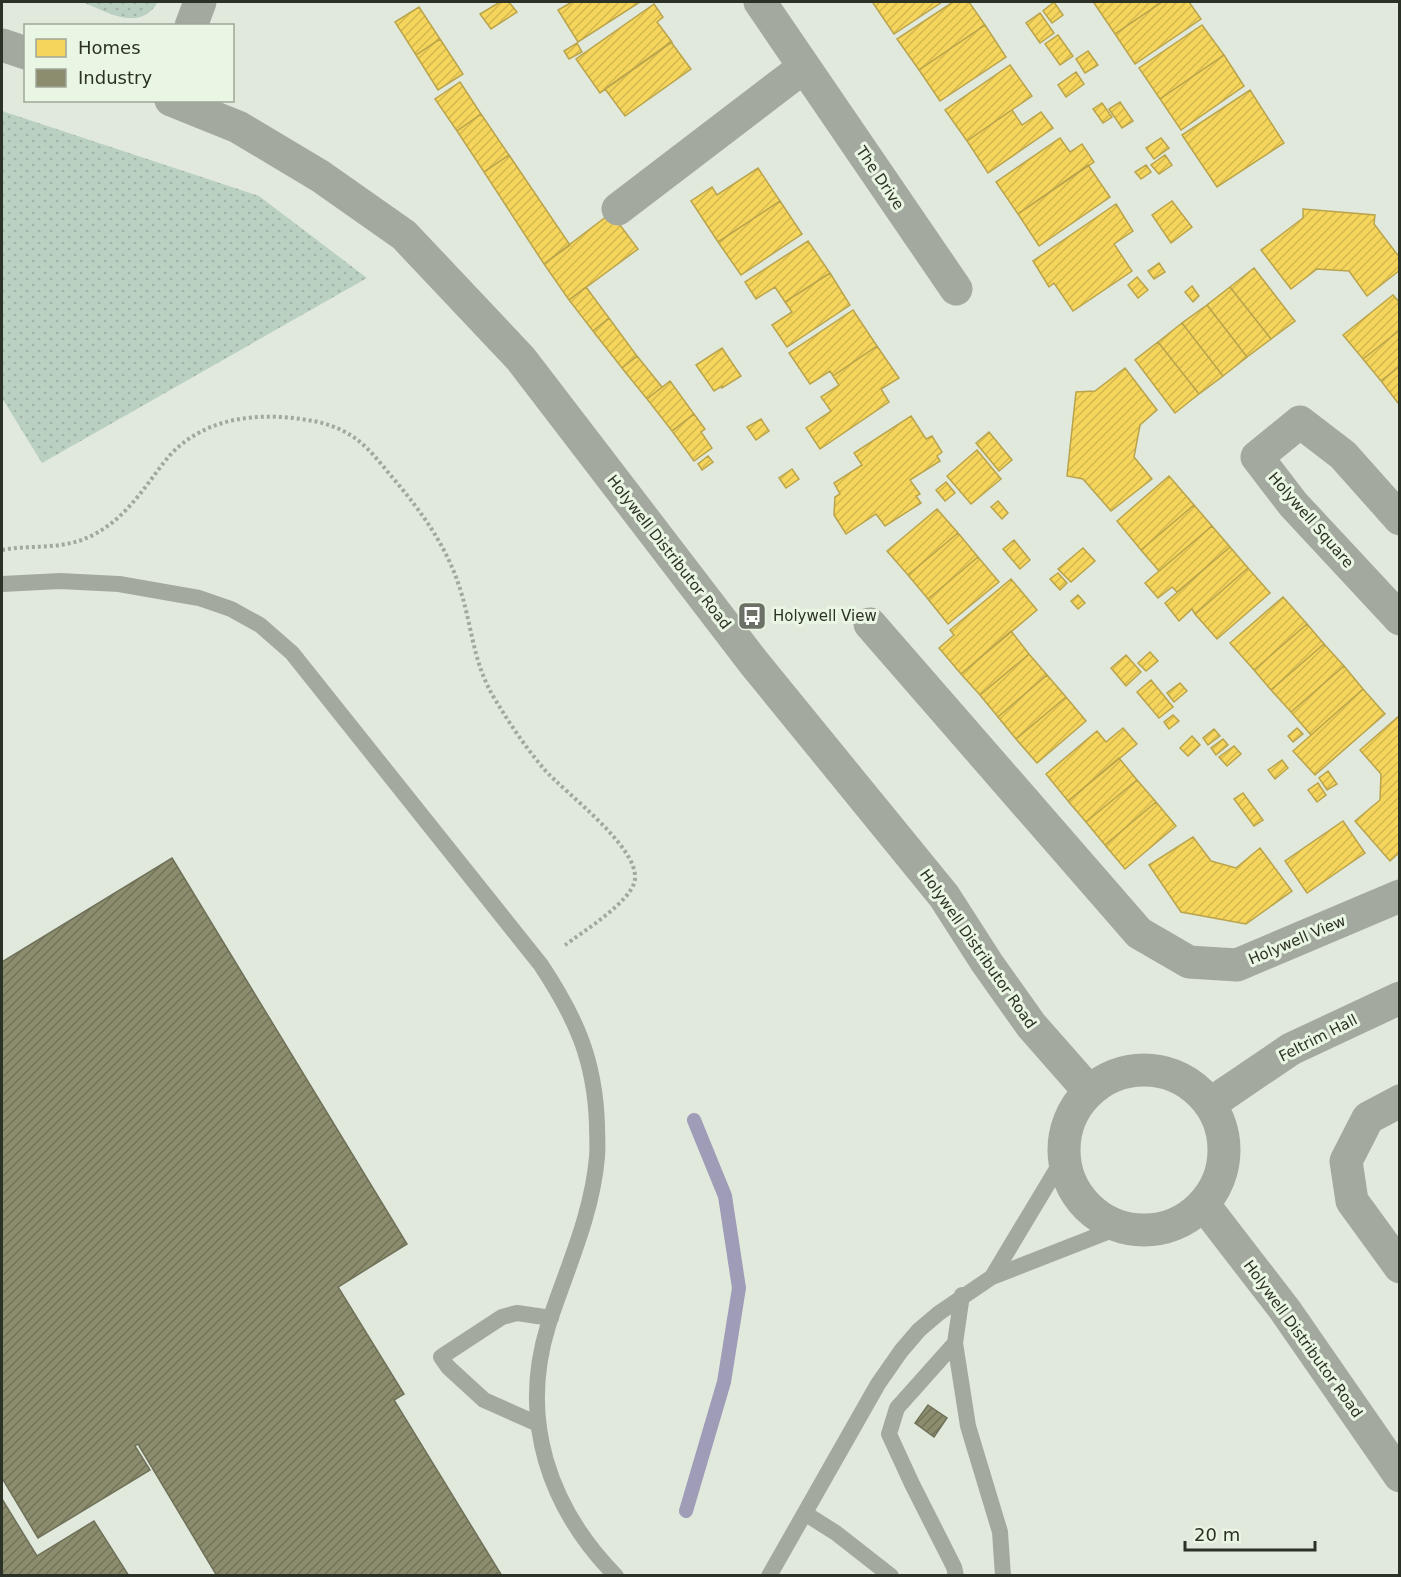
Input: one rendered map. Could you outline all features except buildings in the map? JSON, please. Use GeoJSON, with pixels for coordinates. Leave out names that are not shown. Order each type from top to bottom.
{"type":"FeatureCollection","features":[{"type":"Feature","properties":{"kind":"street"},"geometry":{"type":"LineString","coordinates":[[192,24],[200,2]]}},
{"type":"Feature","properties":{"kind":"street","name":"The Drive"},"geometry":{"type":"LineString","coordinates":[[760,2],[956,289]]}},
{"type":"Feature","properties":{"kind":"street"},"geometry":{"type":"LineString","coordinates":[[2,45],[24,52]]}},
{"type":"Feature","properties":{"kind":"street"},"geometry":{"type":"LineString","coordinates":[[618,210],[804,67]]}},
{"type":"Feature","properties":{"kind":"street","name":"Holywell Distributor Road"},"geometry":{"type":"LineString","coordinates":[[176,102],[238,127],[320,176],[404,235],[521,359],[754,663],[944,896],[987,963],[1031,1025],[1089,1091]]}},
{"type":"Feature","properties":{"kind":"street","name":"Holywell Square"},"geometry":{"type":"LineString","coordinates":[[1400,519],[1343,455],[1300,422],[1257,457],[1293,504],[1400,619]]}},
{"type":"Feature","properties":{"kind":"street","name":"Holywell View"},"geometry":{"type":"LineString","coordinates":[[870,624],[1138,933],[1189,962],[1238,965],[1400,896]]}},
{"type":"Feature","properties":{"kind":"street","name":"Feltrim Hall"},"geometry":{"type":"LineString","coordinates":[[1210,1104],[1291,1049],[1400,998]]}},
{"type":"Feature","properties":{"kind":"street"},"geometry":{"type":"LineString","coordinates":[[1152,1070],[1175,1075],[1194,1087],[1210,1104],[1219,1120],[1224,1137],[1225,1155],[1222,1173],[1204,1205],[1186,1219],[1166,1228],[1143,1231],[1120,1227],[1100,1217],[1083,1202],[1070,1181],[1064,1157],[1065,1133],[1074,1110],[1089,1091],[1108,1078],[1130,1071],[1152,1070]]}},
{"type":"Feature","properties":{"kind":"street"},"geometry":{"type":"LineString","coordinates":[[1400,1101],[1368,1118],[1346,1161],[1352,1201],[1400,1267]]}},
{"type":"Feature","properties":{"kind":"street","name":"Holywell Distributor Road"},"geometry":{"type":"LineString","coordinates":[[1204,1205],[1285,1310],[1400,1476]]}},
{"type":"Feature","properties":{"kind":"lane"},"geometry":{"type":"LineString","coordinates":[[2,584],[60,581],[119,584],[199,598],[231,609],[260,625],[292,654],[541,964],[558,991],[574,1022],[590,1063],[596,1109],[598,1155],[590,1204],[551,1318],[537,1382],[538,1424],[546,1464],[568,1515],[603,1562],[616,1575]]}},
{"type":"Feature","properties":{"kind":"lane"},"geometry":{"type":"LineString","coordinates":[[992,1277],[1064,1157]]}},
{"type":"Feature","properties":{"kind":"lane"},"geometry":{"type":"LineString","coordinates":[[770,1575],[806,1514],[855,1422],[901,1351],[939,1312],[992,1277],[1120,1227]]}},
{"type":"Feature","properties":{"kind":"lane"},"geometry":{"type":"LineString","coordinates":[[962,1295],[955,1344],[968,1426],[1000,1532],[1003,1575]]}},
{"type":"Feature","properties":{"kind":"lane"},"geometry":{"type":"LineString","coordinates":[[538,1424],[484,1400],[441,1357],[502,1317],[517,1313],[551,1318]]}},
{"type":"Feature","properties":{"kind":"lane"},"geometry":{"type":"LineString","coordinates":[[955,1344],[897,1408],[890,1434],[956,1575]]}},
{"type":"Feature","properties":{"kind":"lane"},"geometry":{"type":"LineString","coordinates":[[806,1514],[836,1533],[891,1575]]}},
{"type":"Feature","properties":{"kind":"path"},"geometry":{"type":"LineString","coordinates":[[2,550],[51,547],[93,535],[111,524],[129,508],[167,459],[182,444],[200,431],[218,424],[239,419],[301,420],[329,425],[360,442],[415,505],[446,552],[462,595],[481,672],[503,713],[543,768],[615,838],[634,868],[635,880],[627,897],[559,950]]}},
{"type":"Feature","properties":{"kind":"green space"},"geometry":{"type":"Polygon","coordinates":[[[82,2],[158,2],[142,16],[132,18],[112,15],[82,2]]]}},
{"type":"Feature","properties":{"kind":"green space"},"geometry":{"type":"Polygon","coordinates":[[[2,111],[259,196],[367,278],[42,463],[2,398],[2,111]]]}},
{"type":"Feature","properties":{"kind":"waterway"},"geometry":{"type":"LineString","coordinates":[[686,1511],[724,1382],[739,1288],[725,1196],[694,1120]]}},
{"type":"Feature","properties":{"kind":"place","name":"Holywell View"},"geometry":{"type":"Point","coordinates":[752,616]}}]}
